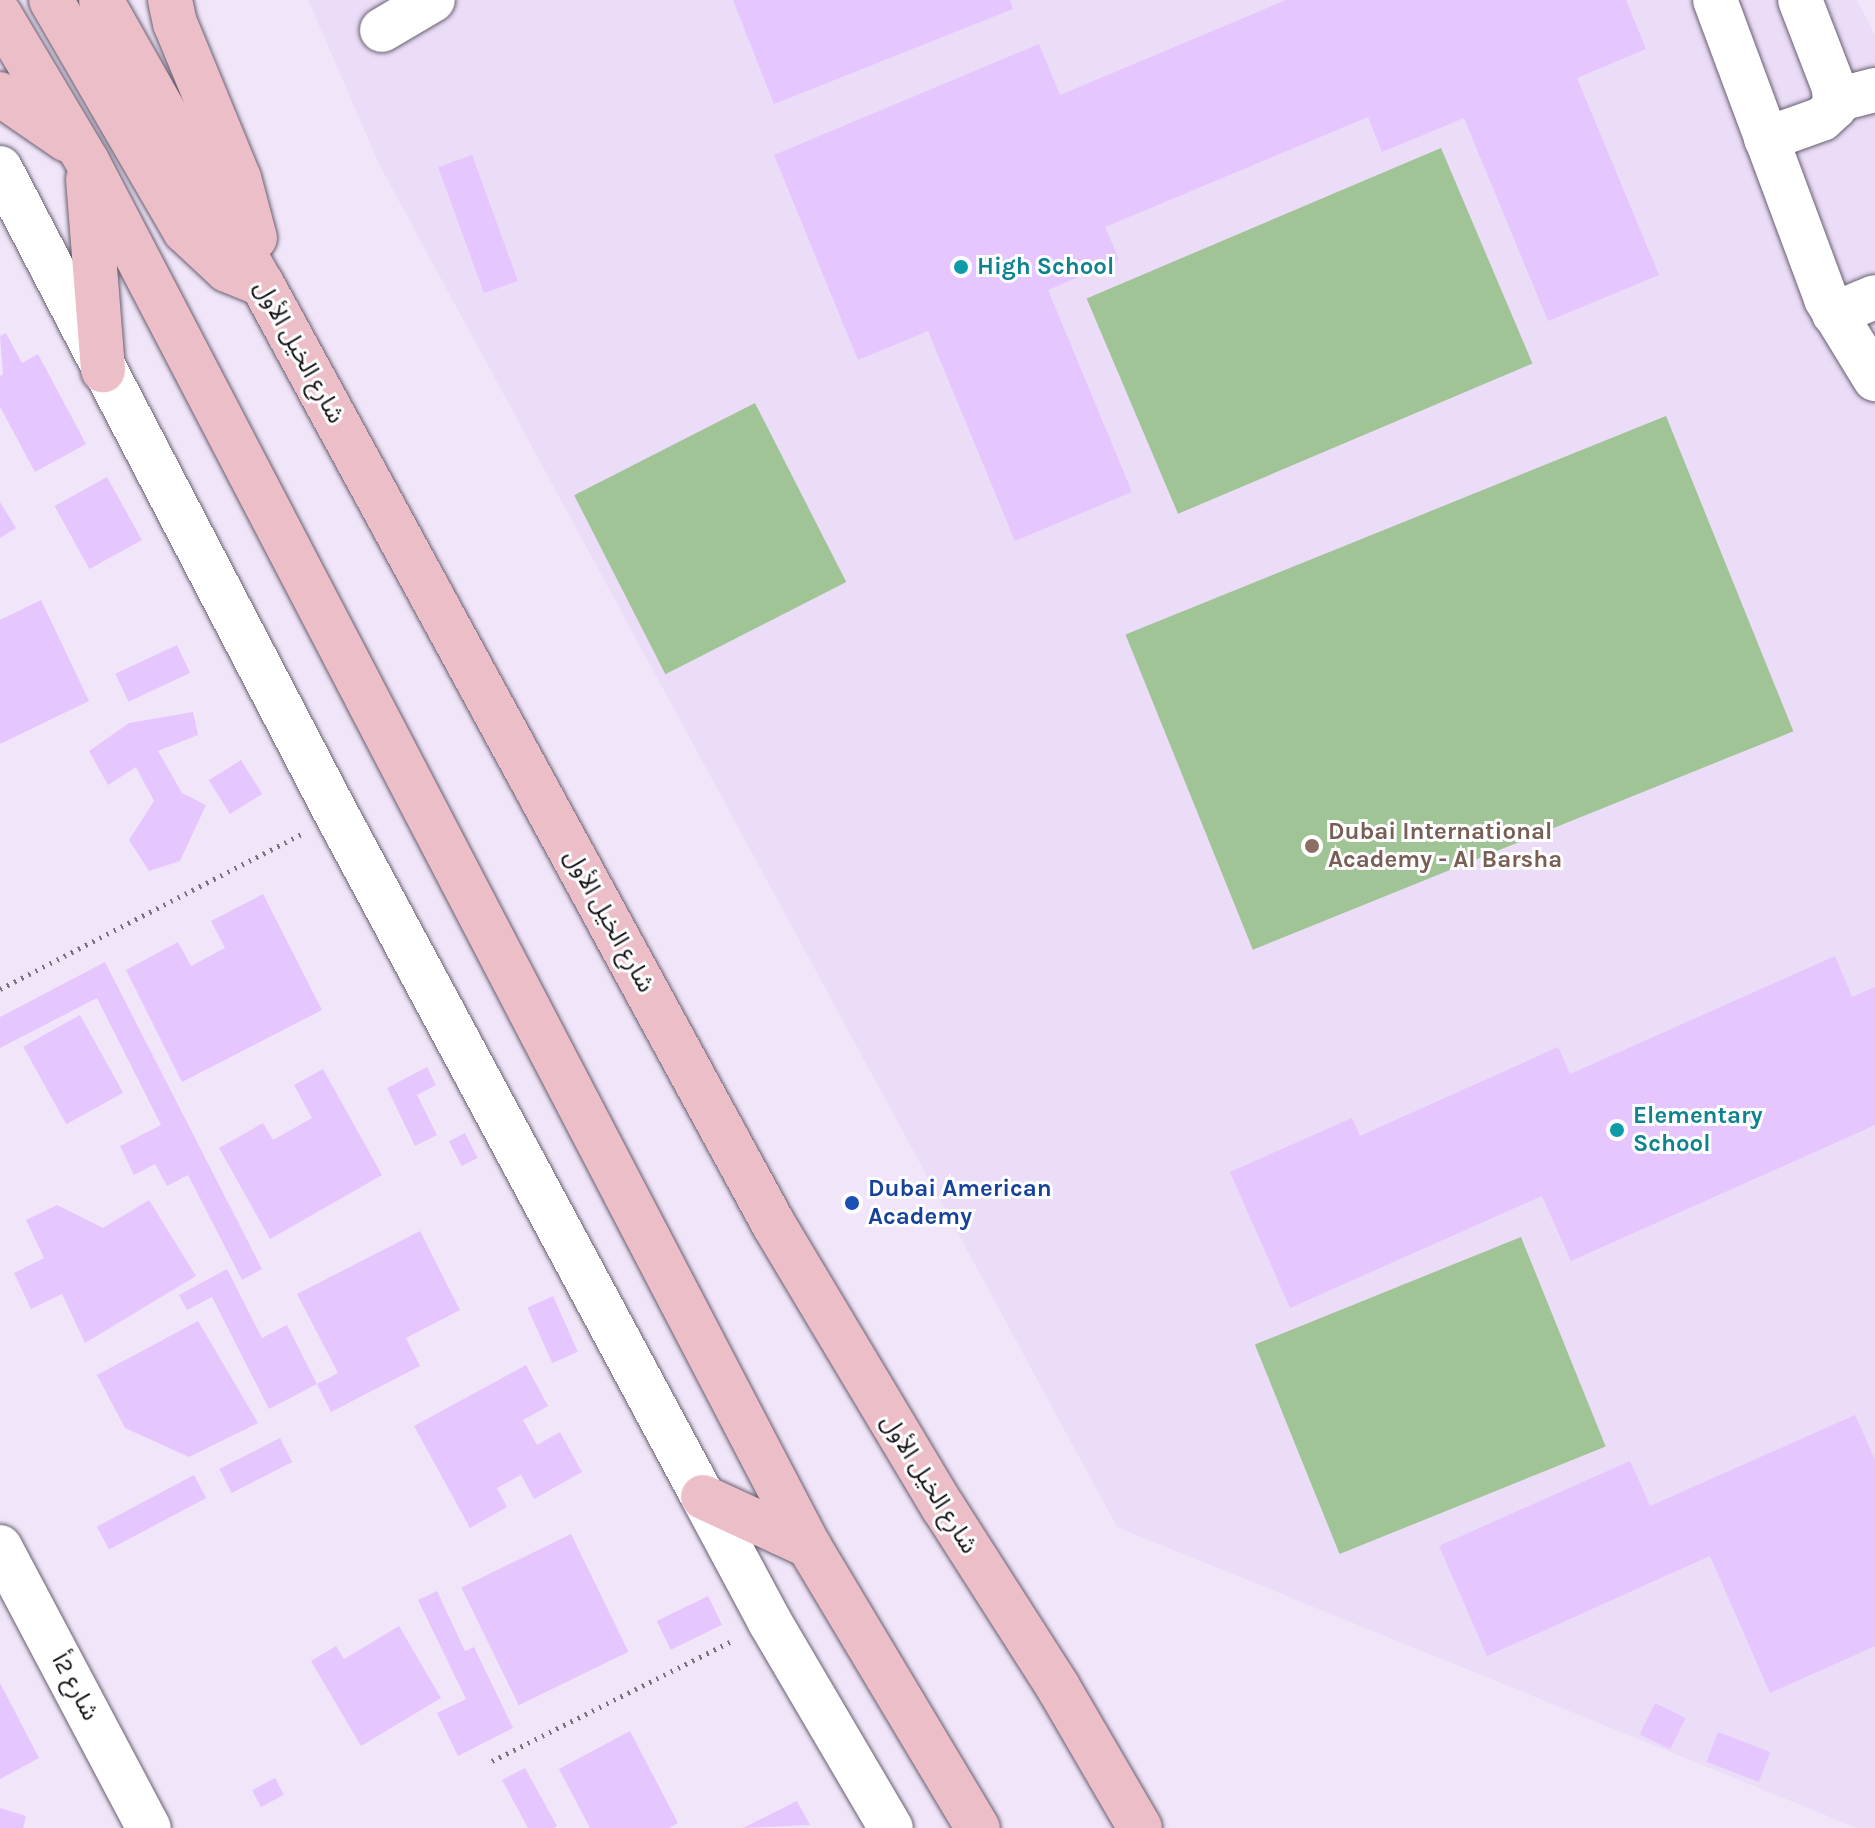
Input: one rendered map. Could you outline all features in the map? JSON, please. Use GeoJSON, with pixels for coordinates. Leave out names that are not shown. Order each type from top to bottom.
{"type":"FeatureCollection","features":[{"type":"Feature","properties":{"kind":"main road"},"geometry":{"type":"LineString","coordinates":[[51,0],[185,231],[211,259],[227,270],[262,284]]}},
{"type":"Feature","properties":{"kind":"main road","name":"شارع الخيل الأول"},"geometry":{"type":"LineString","coordinates":[[101,0],[262,284],[774,1225],[928,1482],[1058,1687],[1140,1828]]}},
{"type":"Feature","properties":{"kind":"main road"},"geometry":{"type":"LineString","coordinates":[[170,0],[175,23],[249,210],[262,284]]}},
{"type":"Feature","properties":{"kind":"main road"},"geometry":{"type":"LineString","coordinates":[[0,15],[83,155],[809,1546],[978,1828]]}},
{"type":"Feature","properties":{"kind":"main road"},"geometry":{"type":"LineString","coordinates":[[0,94],[83,155],[103,370]]}},
{"type":"Feature","properties":{"kind":"main road"},"geometry":{"type":"LineString","coordinates":[[703,1497],[809,1546]]}},
{"type":"Feature","properties":{"kind":"street"},"geometry":{"type":"LineString","coordinates":[[382,30],[433,0]]}},
{"type":"Feature","properties":{"kind":"street"},"geometry":{"type":"LineString","coordinates":[[1715,0],[1834,314],[1875,379]]}},
{"type":"Feature","properties":{"kind":"street"},"geometry":{"type":"LineString","coordinates":[[1766,139],[1822,119],[1856,95],[1800,0]]}},
{"type":"Feature","properties":{"kind":"street"},"geometry":{"type":"LineString","coordinates":[[0,168],[337,815],[770,1622],[891,1828]]}},
{"type":"Feature","properties":{"kind":"street"},"geometry":{"type":"LineString","coordinates":[[1834,314],[1875,297]]}},
{"type":"Feature","properties":{"kind":"street","name":"شارع 2أ"},"geometry":{"type":"LineString","coordinates":[[0,1547],[149,1828]]}},
{"type":"Feature","properties":{"kind":"path"},"geometry":{"type":"LineString","coordinates":[[0,989],[337,815]]}},
{"type":"Feature","properties":{"kind":"path"},"geometry":{"type":"LineString","coordinates":[[492,1761],[770,1622]]}},
{"type":"Feature","properties":{"kind":"shaded area","name":"Dubai International Academy - Al Barsha"},"geometry":{"type":"Polygon","coordinates":[[[308,0],[1857,0],[1875,35],[1875,1828],[1857,1828],[1117,1527],[380,166],[308,0]]]}},
{"type":"Feature","properties":{"kind":"green space"},"geometry":{"type":"Polygon","coordinates":[[[1441,148],[1532,363],[1178,514],[1087,298],[1441,148]]]}},
{"type":"Feature","properties":{"kind":"green space"},"geometry":{"type":"Polygon","coordinates":[[[755,403],[846,582],[665,674],[574,495],[755,403]]]}},
{"type":"Feature","properties":{"kind":"green space"},"geometry":{"type":"Polygon","coordinates":[[[1666,416],[1793,731],[1253,950],[1125,634],[1666,416]]]}},
{"type":"Feature","properties":{"kind":"green space"},"geometry":{"type":"Polygon","coordinates":[[[1521,1237],[1606,1447],[1340,1554],[1255,1345],[1521,1237]]]}},
{"type":"Feature","properties":{"kind":"building"},"geometry":{"type":"Polygon","coordinates":[[[733,0],[1010,0],[1013,9],[774,104],[733,0]]]}},
{"type":"Feature","properties":{"kind":"building","name":"High School"},"geometry":{"type":"Polygon","coordinates":[[[1286,0],[1626,0],[1646,49],[1577,78],[1659,275],[1548,321],[1464,118],[1382,152],[1368,117],[1105,227],[1119,260],[1048,290],[1132,492],[1015,541],[928,331],[858,360],[774,155],[1039,44],[1060,95],[1286,0]]]}},
{"type":"Feature","properties":{"kind":"building"},"geometry":{"type":"Polygon","coordinates":[[[472,155],[518,281],[484,293],[438,167],[472,155]]]}},
{"type":"Feature","properties":{"kind":"building"},"geometry":{"type":"Polygon","coordinates":[[[6,333],[22,363],[38,354],[86,444],[35,472],[0,407],[0,376],[3,374],[0,336],[6,333]]]}},
{"type":"Feature","properties":{"kind":"building"},"geometry":{"type":"Polygon","coordinates":[[[107,477],[142,540],[89,569],[55,506],[107,477]]]}},
{"type":"Feature","properties":{"kind":"building"},"geometry":{"type":"Polygon","coordinates":[[[0,502],[16,528],[0,538],[0,502]]]}},
{"type":"Feature","properties":{"kind":"building"},"geometry":{"type":"Polygon","coordinates":[[[41,600],[89,701],[0,744],[0,620],[41,600]]]}},
{"type":"Feature","properties":{"kind":"building"},"geometry":{"type":"Polygon","coordinates":[[[177,645],[190,673],[128,702],[115,674],[177,645]]]}},
{"type":"Feature","properties":{"kind":"building"},"geometry":{"type":"Polygon","coordinates":[[[193,712],[198,735],[158,751],[182,793],[206,805],[180,861],[149,871],[129,840],[154,801],[136,767],[108,785],[89,751],[129,723],[193,712]]]}},
{"type":"Feature","properties":{"kind":"building"},"geometry":{"type":"Polygon","coordinates":[[[241,760],[262,794],[230,814],[209,780],[241,760]]]}},
{"type":"Feature","properties":{"kind":"building"},"geometry":{"type":"Polygon","coordinates":[[[263,894],[322,1010],[182,1082],[126,970],[178,942],[191,966],[225,948],[211,921],[263,894]]]}},
{"type":"Feature","properties":{"kind":"building","name":"Elementary School"},"geometry":{"type":"Polygon","coordinates":[[[1835,956],[1852,997],[1875,987],[1875,1125],[1571,1261],[1542,1196],[1290,1308],[1230,1172],[1352,1118],[1360,1136],[1558,1047],[1570,1074],[1835,956]]]}},
{"type":"Feature","properties":{"kind":"building"},"geometry":{"type":"Polygon","coordinates":[[[105,962],[262,1269],[242,1280],[188,1175],[167,1186],[155,1164],[134,1175],[120,1146],[161,1125],[97,998],[0,1048],[0,1017],[105,962]]]}},
{"type":"Feature","properties":{"kind":"building"},"geometry":{"type":"Polygon","coordinates":[[[80,1015],[123,1093],[66,1124],[23,1047],[80,1015]]]}},
{"type":"Feature","properties":{"kind":"building"},"geometry":{"type":"Polygon","coordinates":[[[427,1067],[436,1085],[417,1095],[437,1135],[415,1146],[387,1088],[427,1067]]]}},
{"type":"Feature","properties":{"kind":"building"},"geometry":{"type":"Polygon","coordinates":[[[323,1069],[382,1175],[270,1239],[219,1148],[263,1123],[273,1140],[312,1118],[294,1085],[323,1069]]]}},
{"type":"Feature","properties":{"kind":"building"},"geometry":{"type":"Polygon","coordinates":[[[465,1133],[478,1158],[462,1166],[449,1141],[465,1133]]]}},
{"type":"Feature","properties":{"kind":"building"},"geometry":{"type":"Polygon","coordinates":[[[149,1200],[196,1276],[85,1343],[62,1294],[31,1309],[14,1273],[44,1258],[26,1220],[57,1205],[103,1228],[149,1200]]]}},
{"type":"Feature","properties":{"kind":"building"},"geometry":{"type":"Polygon","coordinates":[[[420,1231],[460,1310],[406,1338],[420,1366],[331,1412],[317,1384],[338,1373],[297,1294],[420,1231]]]}},
{"type":"Feature","properties":{"kind":"building"},"geometry":{"type":"Polygon","coordinates":[[[227,1269],[262,1338],[287,1325],[317,1384],[269,1409],[212,1297],[187,1310],[179,1295],[227,1269]]]}},
{"type":"Feature","properties":{"kind":"building"},"geometry":{"type":"Polygon","coordinates":[[[553,1296],[578,1352],[552,1363],[527,1307],[553,1296]]]}},
{"type":"Feature","properties":{"kind":"building"},"geometry":{"type":"Polygon","coordinates":[[[198,1321],[258,1423],[189,1457],[125,1428],[97,1375],[198,1321]]]}},
{"type":"Feature","properties":{"kind":"building"},"geometry":{"type":"Polygon","coordinates":[[[526,1365],[548,1406],[523,1420],[537,1445],[560,1432],[582,1472],[534,1499],[521,1475],[497,1488],[507,1507],[470,1528],[414,1426],[526,1365]]]}},
{"type":"Feature","properties":{"kind":"building"},"geometry":{"type":"Polygon","coordinates":[[[1855,1415],[1875,1460],[1875,1646],[1770,1693],[1710,1556],[1487,1656],[1439,1546],[1630,1461],[1650,1506],[1855,1415]]]}},
{"type":"Feature","properties":{"kind":"building"},"geometry":{"type":"Polygon","coordinates":[[[280,1438],[292,1462],[232,1493],[219,1469],[280,1438]]]}},
{"type":"Feature","properties":{"kind":"building"},"geometry":{"type":"Polygon","coordinates":[[[194,1475],[206,1498],[109,1550],[97,1527],[194,1475]]]}},
{"type":"Feature","properties":{"kind":"building"},"geometry":{"type":"Polygon","coordinates":[[[571,1534],[628,1652],[519,1705],[461,1587],[571,1534]]]}},
{"type":"Feature","properties":{"kind":"building"},"geometry":{"type":"Polygon","coordinates":[[[437,1591],[465,1651],[474,1647],[513,1728],[458,1756],[437,1713],[466,1699],[418,1600],[437,1591]]]}},
{"type":"Feature","properties":{"kind":"building"},"geometry":{"type":"Polygon","coordinates":[[[708,1596],[722,1625],[671,1650],[657,1621],[708,1596]]]}},
{"type":"Feature","properties":{"kind":"building"},"geometry":{"type":"Polygon","coordinates":[[[399,1626],[441,1698],[361,1746],[311,1661],[336,1646],[344,1659],[399,1626]]]}},
{"type":"Feature","properties":{"kind":"building"},"geometry":{"type":"Polygon","coordinates":[[[0,1683],[39,1758],[0,1779],[0,1683]]]}},
{"type":"Feature","properties":{"kind":"building"},"geometry":{"type":"Polygon","coordinates":[[[1655,1703],[1686,1718],[1670,1749],[1640,1734],[1655,1703]]]}},
{"type":"Feature","properties":{"kind":"building"},"geometry":{"type":"Polygon","coordinates":[[[630,1731],[678,1823],[669,1828],[590,1828],[559,1769],[630,1731]]]}},
{"type":"Feature","properties":{"kind":"building"},"geometry":{"type":"Polygon","coordinates":[[[1718,1732],[1770,1752],[1759,1782],[1707,1762],[1718,1732]]]}},
{"type":"Feature","properties":{"kind":"building"},"geometry":{"type":"Polygon","coordinates":[[[525,1768],[557,1826],[554,1828],[528,1828],[502,1780],[525,1768]]]}},
{"type":"Feature","properties":{"kind":"building"},"geometry":{"type":"Polygon","coordinates":[[[275,1778],[284,1795],[261,1807],[252,1790],[275,1778]]]}},
{"type":"Feature","properties":{"kind":"building"},"geometry":{"type":"Polygon","coordinates":[[[797,1801],[810,1825],[743,1828],[797,1801]]]}},
{"type":"Feature","properties":{"kind":"building"},"geometry":{"type":"Polygon","coordinates":[[[0,1808],[26,1816],[23,1828],[0,1828],[0,1808]]]}},
{"type":"Feature","properties":{"kind":"place","name":"High School"},"geometry":{"type":"Point","coordinates":[961,267]}},
{"type":"Feature","properties":{"kind":"place","name":"Dubai International Academy - Al Barsha"},"geometry":{"type":"Point","coordinates":[1312,846]}},
{"type":"Feature","properties":{"kind":"place","name":"Elementary School"},"geometry":{"type":"Point","coordinates":[1617,1130]}},
{"type":"Feature","properties":{"kind":"place","name":"Dubai American Academy"},"geometry":{"type":"Point","coordinates":[852,1203]}}]}
